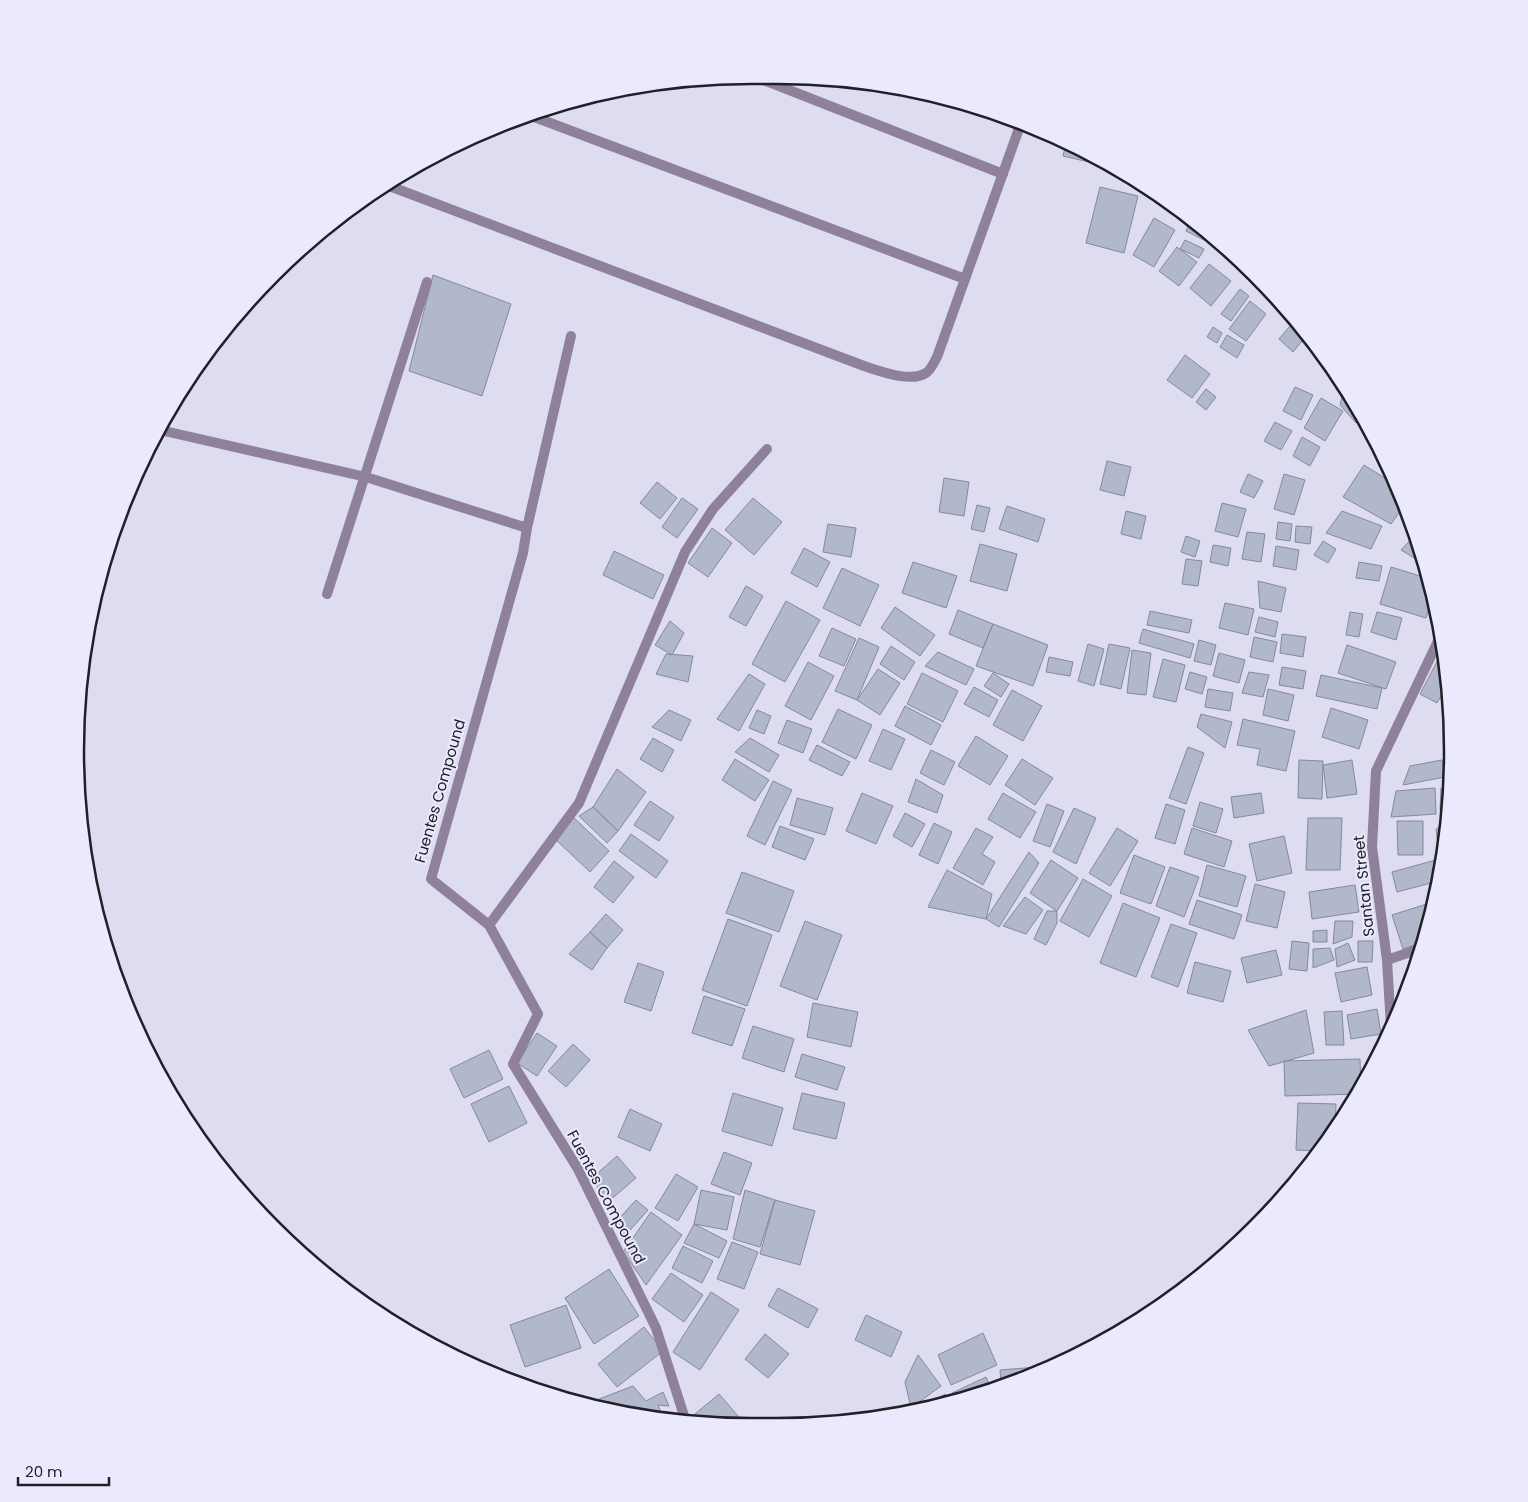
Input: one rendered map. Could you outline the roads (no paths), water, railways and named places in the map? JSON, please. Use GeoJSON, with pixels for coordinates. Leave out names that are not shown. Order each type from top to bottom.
{"type":"FeatureCollection","features":[{"type":"Feature","properties":{"kind":"street"},"geometry":{"type":"LineString","coordinates":[[774,84],[1003,174]]}},
{"type":"Feature","properties":{"kind":"street"},"geometry":{"type":"LineString","coordinates":[[538,119],[965,279]]}},
{"type":"Feature","properties":{"kind":"street"},"geometry":{"type":"LineString","coordinates":[[394,188],[864,366],[893,375],[917,377],[928,373],[937,357],[1019,130]]}},
{"type":"Feature","properties":{"kind":"street"},"geometry":{"type":"LineString","coordinates":[[327,594],[427,282]]}},
{"type":"Feature","properties":{"kind":"street"},"geometry":{"type":"LineString","coordinates":[[166,431],[366,477],[527,528],[571,336]]}},
{"type":"Feature","properties":{"kind":"street"},"geometry":{"type":"LineString","coordinates":[[489,925],[579,803],[686,552],[712,509],[767,448]]}},
{"type":"Feature","properties":{"kind":"street","name":"Fuentes Compound"},"geometry":{"type":"LineString","coordinates":[[527,528],[523,554],[431,879],[489,925],[538,1014],[513,1064],[578,1169],[656,1328],[684,1415]]}},
{"type":"Feature","properties":{"kind":"street","name":"Santan Street"},"geometry":{"type":"LineString","coordinates":[[1390,1012],[1388,960],[1372,847],[1376,771],[1436,646]]}},
{"type":"Feature","properties":{"kind":"street"},"geometry":{"type":"LineString","coordinates":[[1388,960],[1413,951]]}}]}
